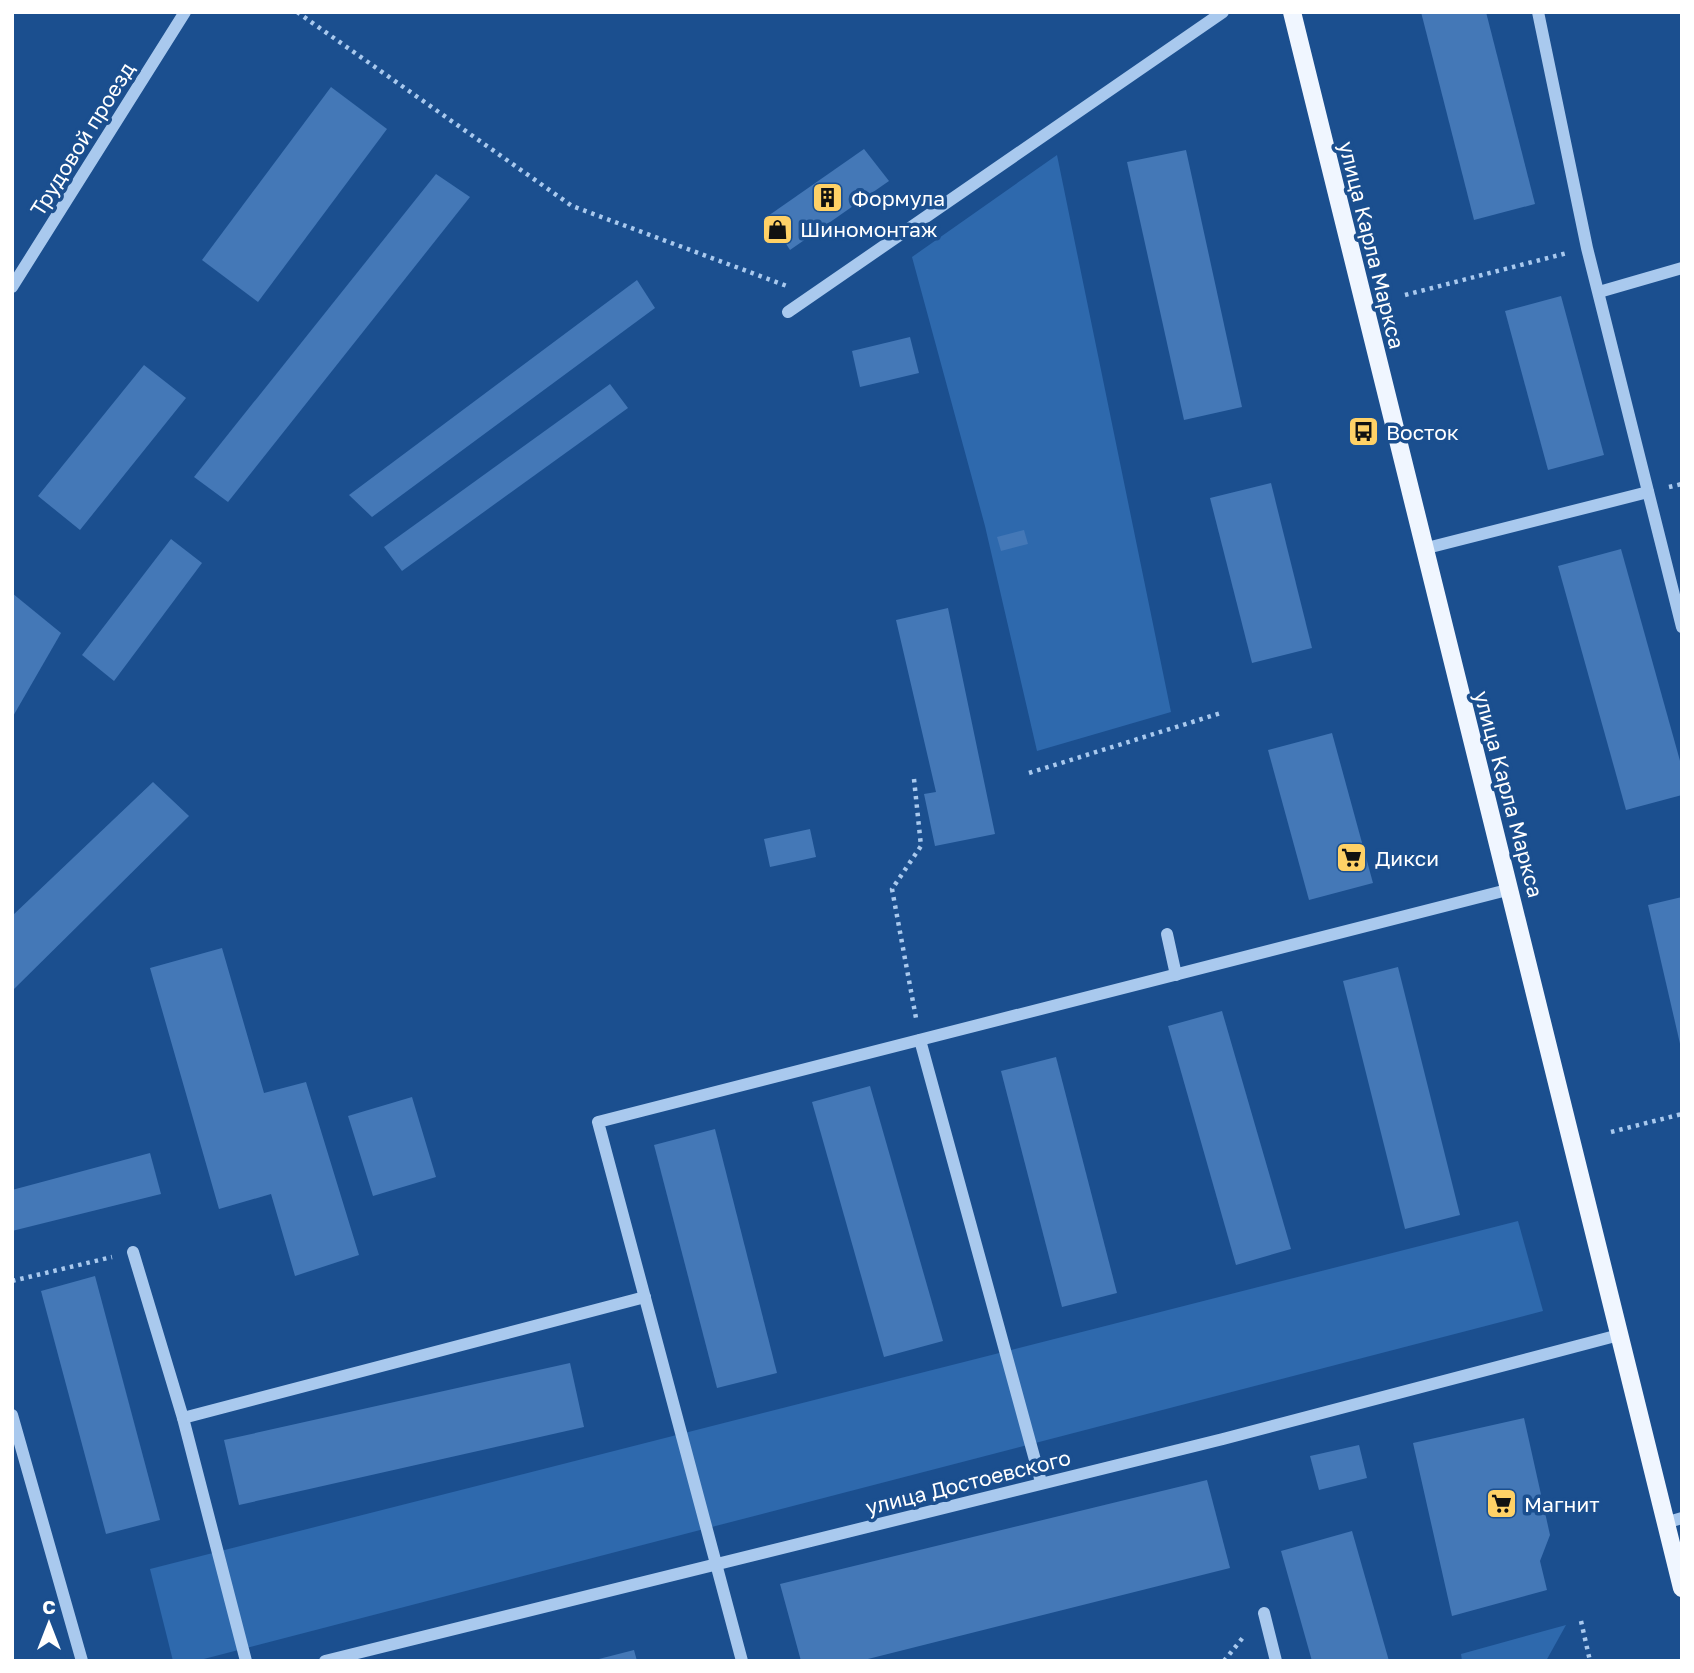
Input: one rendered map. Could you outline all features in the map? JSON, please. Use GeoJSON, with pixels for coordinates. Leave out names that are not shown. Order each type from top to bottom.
{"type":"FeatureCollection","features":[{"type":"Feature","properties":{"kind":"main road","name":"улица Карла Маркса"},"geometry":{"type":"LineString","coordinates":[[1292,12],[1423,549],[1511,889],[1619,1335],[1673,1521],[1682,1588]]}},
{"type":"Feature","properties":{"kind":"street","name":"Трудовой проезд"},"geometry":{"type":"LineString","coordinates":[[14,280],[185,12]]}},
{"type":"Feature","properties":{"kind":"street"},"geometry":{"type":"LineString","coordinates":[[788,312],[1223,12]]}},
{"type":"Feature","properties":{"kind":"street"},"geometry":{"type":"LineString","coordinates":[[1538,12],[1587,248],[1682,627]]}},
{"type":"Feature","properties":{"kind":"street"},"geometry":{"type":"LineString","coordinates":[[1599,292],[1682,268]]}},
{"type":"Feature","properties":{"kind":"street"},"geometry":{"type":"LineString","coordinates":[[1423,549],[1648,492]]}},
{"type":"Feature","properties":{"kind":"street"},"geometry":{"type":"LineString","coordinates":[[742,1661],[598,1122],[1511,889]]}},
{"type":"Feature","properties":{"kind":"street"},"geometry":{"type":"LineString","coordinates":[[1167,934],[1176,975]]}},
{"type":"Feature","properties":{"kind":"street"},"geometry":{"type":"LineString","coordinates":[[920,1040],[1041,1482]]}},
{"type":"Feature","properties":{"kind":"street"},"geometry":{"type":"LineString","coordinates":[[133,1252],[183,1418],[246,1661]]}},
{"type":"Feature","properties":{"kind":"street"},"geometry":{"type":"LineString","coordinates":[[183,1418],[645,1297]]}},
{"type":"Feature","properties":{"kind":"street","name":"улица Достоевского"},"geometry":{"type":"LineString","coordinates":[[325,1661],[1223,1439],[1619,1335]]}},
{"type":"Feature","properties":{"kind":"street"},"geometry":{"type":"LineString","coordinates":[[12,1415],[82,1661]]}},
{"type":"Feature","properties":{"kind":"street"},"geometry":{"type":"LineString","coordinates":[[1264,1613],[1276,1661]]}},
{"type":"Feature","properties":{"kind":"path"},"geometry":{"type":"LineString","coordinates":[[296,12],[572,206],[814,296]]}},
{"type":"Feature","properties":{"kind":"path"},"geometry":{"type":"LineString","coordinates":[[1405,295],[1587,248]]}},
{"type":"Feature","properties":{"kind":"path"},"geometry":{"type":"LineString","coordinates":[[1030,773],[1222,713]]}},
{"type":"Feature","properties":{"kind":"path"},"geometry":{"type":"LineString","coordinates":[[914,779],[921,846],[892,889],[920,1040]]}},
{"type":"Feature","properties":{"kind":"path"},"geometry":{"type":"LineString","coordinates":[[1611,1132],[1682,1114]]}},
{"type":"Feature","properties":{"kind":"path"},"geometry":{"type":"LineString","coordinates":[[12,1281],[133,1252]]}},
{"type":"Feature","properties":{"kind":"path"},"geometry":{"type":"LineString","coordinates":[[1581,1621],[1590,1661]]}},
{"type":"Feature","properties":{"kind":"shaded area"},"geometry":{"type":"Polygon","coordinates":[[[1057,155],[1171,712],[1037,751],[985,526],[912,257],[1057,155]]]}},
{"type":"Feature","properties":{"kind":"shaded area"},"geometry":{"type":"Polygon","coordinates":[[[1518,1221],[1543,1311],[196,1661],[173,1661],[150,1569],[1518,1221]]]}},
{"type":"Feature","properties":{"kind":"shaded area"},"geometry":{"type":"Polygon","coordinates":[[[1566,1625],[1546,1661],[1462,1661],[1461,1654],[1566,1625]]]}},
{"type":"Feature","properties":{"kind":"building"},"geometry":{"type":"Polygon","coordinates":[[[1421,12],[1486,12],[1535,204],[1474,220],[1421,12]]]}},
{"type":"Feature","properties":{"kind":"building"},"geometry":{"type":"Polygon","coordinates":[[[331,87],[387,129],[258,302],[202,260],[331,87]]]}},
{"type":"Feature","properties":{"kind":"building","name":"Формула"},"geometry":{"type":"Polygon","coordinates":[[[864,149],[889,181],[790,250],[768,216],[864,149]]]}},
{"type":"Feature","properties":{"kind":"building"},"geometry":{"type":"Polygon","coordinates":[[[1186,150],[1242,407],[1184,420],[1127,162],[1186,150]]]}},
{"type":"Feature","properties":{"kind":"building"},"geometry":{"type":"Polygon","coordinates":[[[436,174],[470,197],[228,502],[194,477],[436,174]]]}},
{"type":"Feature","properties":{"kind":"building"},"geometry":{"type":"Polygon","coordinates":[[[637,280],[655,308],[372,517],[349,495],[637,280]]]}},
{"type":"Feature","properties":{"kind":"building"},"geometry":{"type":"Polygon","coordinates":[[[1561,296],[1604,455],[1548,470],[1505,311],[1561,296]]]}},
{"type":"Feature","properties":{"kind":"building"},"geometry":{"type":"Polygon","coordinates":[[[910,337],[919,373],[860,387],[852,351],[910,337]]]}},
{"type":"Feature","properties":{"kind":"building"},"geometry":{"type":"Polygon","coordinates":[[[144,365],[186,398],[80,530],[38,496],[144,365]]]}},
{"type":"Feature","properties":{"kind":"building"},"geometry":{"type":"Polygon","coordinates":[[[610,384],[628,408],[402,571],[384,547],[610,384]]]}},
{"type":"Feature","properties":{"kind":"building"},"geometry":{"type":"Polygon","coordinates":[[[1271,483],[1312,648],[1252,663],[1210,498],[1271,483]]]}},
{"type":"Feature","properties":{"kind":"building"},"geometry":{"type":"Polygon","coordinates":[[[1024,530],[1028,544],[1001,551],[997,537],[1024,530]]]}},
{"type":"Feature","properties":{"kind":"building"},"geometry":{"type":"Polygon","coordinates":[[[171,539],[202,563],[114,681],[82,655],[171,539]]]}},
{"type":"Feature","properties":{"kind":"building"},"geometry":{"type":"Polygon","coordinates":[[[1621,549],[1682,768],[1682,795],[1626,810],[1558,566],[1621,549]]]}},
{"type":"Feature","properties":{"kind":"building"},"geometry":{"type":"Polygon","coordinates":[[[12,593],[61,633],[12,718],[12,593]]]}},
{"type":"Feature","properties":{"kind":"building"},"geometry":{"type":"Polygon","coordinates":[[[948,608],[995,834],[935,846],[924,794],[936,792],[896,620],[948,608]]]}},
{"type":"Feature","properties":{"kind":"building"},"geometry":{"type":"Polygon","coordinates":[[[1332,733],[1373,883],[1309,900],[1268,750],[1332,733]]]}},
{"type":"Feature","properties":{"kind":"building"},"geometry":{"type":"Polygon","coordinates":[[[153,782],[189,816],[12,991],[12,916],[153,782]]]}},
{"type":"Feature","properties":{"kind":"building"},"geometry":{"type":"Polygon","coordinates":[[[810,829],[816,857],[770,867],[764,839],[810,829]]]}},
{"type":"Feature","properties":{"kind":"building"},"geometry":{"type":"Polygon","coordinates":[[[1682,897],[1682,1048],[1681,1048],[1648,905],[1682,897]]]}},
{"type":"Feature","properties":{"kind":"building"},"geometry":{"type":"Polygon","coordinates":[[[222,948],[264,1093],[306,1082],[359,1255],[295,1276],[271,1194],[219,1209],[150,968],[222,948]]]}},
{"type":"Feature","properties":{"kind":"building"},"geometry":{"type":"Polygon","coordinates":[[[1398,967],[1460,1215],[1405,1229],[1343,981],[1398,967]]]}},
{"type":"Feature","properties":{"kind":"building"},"geometry":{"type":"Polygon","coordinates":[[[1222,1011],[1291,1249],[1236,1265],[1168,1026],[1222,1011]]]}},
{"type":"Feature","properties":{"kind":"building"},"geometry":{"type":"Polygon","coordinates":[[[1056,1057],[1117,1293],[1062,1307],[1001,1071],[1056,1057]]]}},
{"type":"Feature","properties":{"kind":"building"},"geometry":{"type":"Polygon","coordinates":[[[870,1086],[943,1341],[884,1357],[812,1102],[870,1086]]]}},
{"type":"Feature","properties":{"kind":"building"},"geometry":{"type":"Polygon","coordinates":[[[412,1097],[436,1177],[373,1196],[348,1116],[412,1097]]]}},
{"type":"Feature","properties":{"kind":"building"},"geometry":{"type":"Polygon","coordinates":[[[715,1129],[777,1373],[717,1388],[654,1145],[715,1129]]]}},
{"type":"Feature","properties":{"kind":"building"},"geometry":{"type":"Polygon","coordinates":[[[150,1153],[161,1194],[12,1231],[12,1190],[150,1153]]]}},
{"type":"Feature","properties":{"kind":"building"},"geometry":{"type":"Polygon","coordinates":[[[95,1276],[160,1520],[106,1534],[41,1291],[95,1276]]]}},
{"type":"Feature","properties":{"kind":"building"},"geometry":{"type":"Polygon","coordinates":[[[570,1363],[584,1427],[239,1505],[224,1440],[570,1363]]]}},
{"type":"Feature","properties":{"kind":"building"},"geometry":{"type":"Polygon","coordinates":[[[1524,1418],[1550,1535],[1540,1561],[1547,1590],[1452,1616],[1413,1443],[1524,1418]]]}},
{"type":"Feature","properties":{"kind":"building"},"geometry":{"type":"Polygon","coordinates":[[[1359,1445],[1367,1478],[1319,1490],[1310,1456],[1359,1445]]]}},
{"type":"Feature","properties":{"kind":"building"},"geometry":{"type":"Polygon","coordinates":[[[1207,1480],[1230,1568],[860,1661],[801,1661],[780,1584],[1207,1480]]]}},
{"type":"Feature","properties":{"kind":"building"},"geometry":{"type":"Polygon","coordinates":[[[1352,1531],[1389,1661],[1312,1661],[1281,1551],[1352,1531]]]}},
{"type":"Feature","properties":{"kind":"building"},"geometry":{"type":"Polygon","coordinates":[[[634,1650],[637,1661],[595,1661],[595,1660],[634,1650]]]}},
{"type":"Feature","properties":{"kind":"place","name":"Формула"},"geometry":{"type":"Point","coordinates":[828,198]}},
{"type":"Feature","properties":{"kind":"place","name":"Шиномонтаж"},"geometry":{"type":"Point","coordinates":[777,229]}},
{"type":"Feature","properties":{"kind":"place","name":"Восток"},"geometry":{"type":"Point","coordinates":[1363,432]}},
{"type":"Feature","properties":{"kind":"place","name":"Дикси"},"geometry":{"type":"Point","coordinates":[1352,858]}},
{"type":"Feature","properties":{"kind":"place","name":"Магнит"},"geometry":{"type":"Point","coordinates":[1501,1504]}}]}
